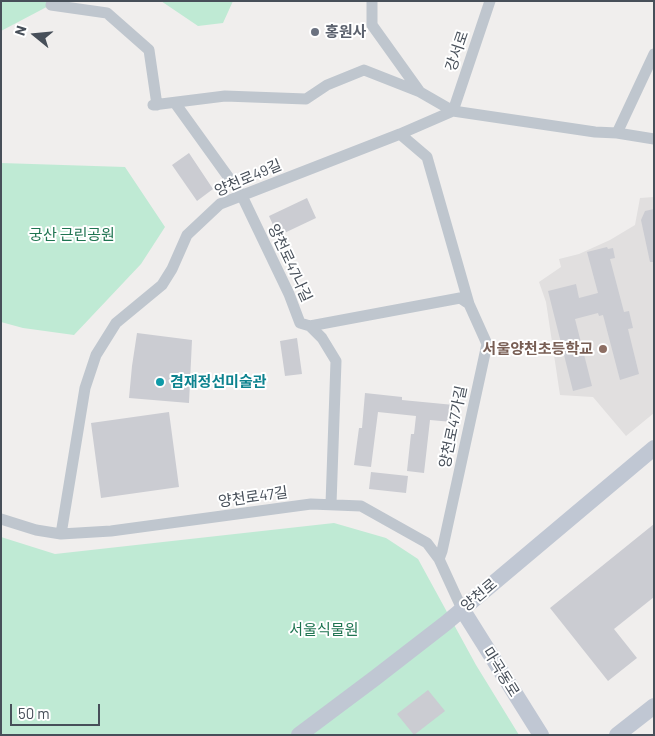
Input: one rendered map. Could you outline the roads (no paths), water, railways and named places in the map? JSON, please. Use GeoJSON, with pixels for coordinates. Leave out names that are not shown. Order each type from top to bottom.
{"type":"FeatureCollection","features":[{"type":"Feature","properties":{"kind":"main road","name":"양천로"},"geometry":{"type":"LineString","coordinates":[[299,735],[462,609],[654,448]]}},
{"type":"Feature","properties":{"kind":"main road","name":"마곡동로"},"geometry":{"type":"LineString","coordinates":[[462,609],[541,735]]}},
{"type":"Feature","properties":{"kind":"main road"},"geometry":{"type":"LineString","coordinates":[[617,735],[654,706]]}},
{"type":"Feature","properties":{"kind":"street"},"geometry":{"type":"LineString","coordinates":[[372,1],[372,25],[420,92]]}},
{"type":"Feature","properties":{"kind":"street","name":"강서로"},"geometry":{"type":"LineString","coordinates":[[453,111],[490,1]]}},
{"type":"Feature","properties":{"kind":"street"},"geometry":{"type":"LineString","coordinates":[[51,5],[107,14],[149,50],[155,105],[225,96],[306,99],[327,85],[364,70],[420,92],[453,111],[654,139]]}},
{"type":"Feature","properties":{"kind":"street"},"geometry":{"type":"LineString","coordinates":[[617,133],[654,54]]}},
{"type":"Feature","properties":{"kind":"street","name":"양천로47나길"},"geometry":{"type":"LineString","coordinates":[[175,103],[242,196],[289,294],[300,323],[310,326],[322,338],[336,361],[331,504]]}},
{"type":"Feature","properties":{"kind":"street","name":"양천로49길"},"geometry":{"type":"LineString","coordinates":[[61,534],[85,388],[96,355],[116,322],[162,284],[172,269],[187,235],[220,204],[400,134],[453,111]]}},
{"type":"Feature","properties":{"kind":"street","name":"양천로47가길"},"geometry":{"type":"LineString","coordinates":[[400,134],[427,157],[469,304],[487,344],[439,560]]}},
{"type":"Feature","properties":{"kind":"street"},"geometry":{"type":"LineString","coordinates":[[310,326],[460,298],[469,304]]}},
{"type":"Feature","properties":{"kind":"street","name":"양천로47길"},"geometry":{"type":"LineString","coordinates":[[1,519],[36,530],[61,534],[112,531],[311,504],[361,506],[427,543],[439,560],[462,609]]}},
{"type":"Feature","properties":{"kind":"place","name":"홍원사"},"geometry":{"type":"Point","coordinates":[315,32]}},
{"type":"Feature","properties":{"kind":"place","name":"서울양천초등학교"},"geometry":{"type":"Point","coordinates":[603,349]}},
{"type":"Feature","properties":{"kind":"place","name":"겸재정선미술관"},"geometry":{"type":"Point","coordinates":[160,382]}},
{"type":"Feature","properties":{"kind":"park label","name":"궁산 근린공원"},"geometry":{"type":"Point","coordinates":[72,235]}},
{"type":"Feature","properties":{"kind":"park label","name":"서울식물원"},"geometry":{"type":"Point","coordinates":[324,630]}}]}
